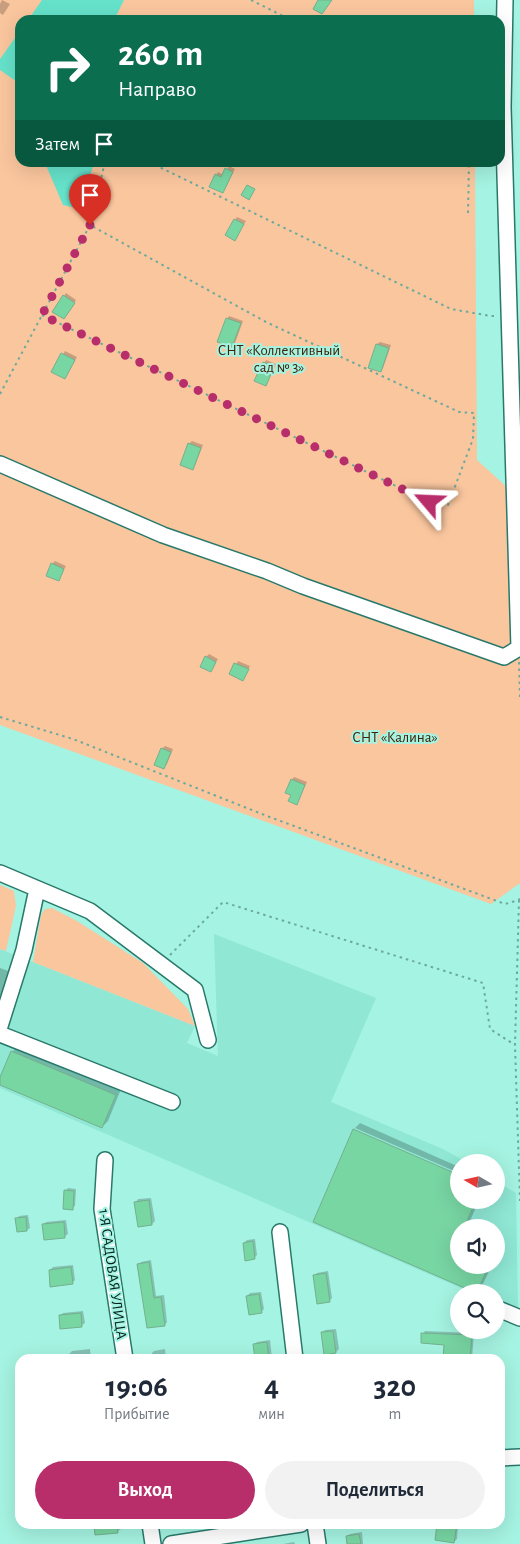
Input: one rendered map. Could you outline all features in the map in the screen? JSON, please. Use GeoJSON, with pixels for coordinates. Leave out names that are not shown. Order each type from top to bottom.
{"type":"FeatureCollection","features":[{"type":"Feature","properties":{"kind":"street"},"geometry":{"type":"LineString","coordinates":[[505,0],[505,15]]}},
{"type":"Feature","properties":{"kind":"street"},"geometry":{"type":"LineString","coordinates":[[0,464],[164,535],[504,657],[519,648],[505,167]]}},
{"type":"Feature","properties":{"kind":"street"},"geometry":{"type":"LineString","coordinates":[[0,873],[90,911],[195,990],[208,1040]]}},
{"type":"Feature","properties":{"kind":"street"},"geometry":{"type":"LineString","coordinates":[[0,1026],[24,950],[37,889]]}},
{"type":"Feature","properties":{"kind":"street"},"geometry":{"type":"LineString","coordinates":[[0,1034],[172,1102]]}},
{"type":"Feature","properties":{"kind":"street","name":"1-Я САДОВАЯ УЛИЦА"},"geometry":{"type":"LineString","coordinates":[[105,1160],[102,1209],[124,1354]]}},
{"type":"Feature","properties":{"kind":"street"},"geometry":{"type":"LineString","coordinates":[[280,1232],[294,1354]]}},
{"type":"Feature","properties":{"kind":"street"},"geometry":{"type":"LineString","coordinates":[[505,1312],[520,1318]]}},
{"type":"Feature","properties":{"kind":"street"},"geometry":{"type":"LineString","coordinates":[[505,1458],[520,1457]]}},
{"type":"Feature","properties":{"kind":"street"},"geometry":{"type":"LineString","coordinates":[[151,1529],[153,1544]]}},
{"type":"Feature","properties":{"kind":"street"},"geometry":{"type":"LineString","coordinates":[[171,1544],[268,1529]]}},
{"type":"Feature","properties":{"kind":"street"},"geometry":{"type":"LineString","coordinates":[[316,1529],[318,1544]]}},
{"type":"Feature","properties":{"kind":"path"},"geometry":{"type":"LineString","coordinates":[[251,0],[281,15]]}},
{"type":"Feature","properties":{"kind":"path"},"geometry":{"type":"LineString","coordinates":[[0,394],[90,225],[104,167]]}},
{"type":"Feature","properties":{"kind":"path"},"geometry":{"type":"LineString","coordinates":[[159,167],[451,309],[491,316],[509,315]]}},
{"type":"Feature","properties":{"kind":"path"},"geometry":{"type":"LineString","coordinates":[[468,213],[469,167]]}},
{"type":"Feature","properties":{"kind":"path"},"geometry":{"type":"LineString","coordinates":[[42,315],[429,502],[448,505],[473,439],[474,413],[458,412],[266,322],[90,225]]}},
{"type":"Feature","properties":{"kind":"path"},"geometry":{"type":"LineString","coordinates":[[519,648],[520,697]]}},
{"type":"Feature","properties":{"kind":"path"},"geometry":{"type":"LineString","coordinates":[[0,717],[73,738],[267,816],[505,904],[520,899],[515,1045],[520,1202]]}},
{"type":"Feature","properties":{"kind":"path"},"geometry":{"type":"LineString","coordinates":[[161,964],[223,902],[483,983],[490,1029],[515,1045]]}},
{"type":"Feature","properties":{"kind":"shaded area"},"geometry":{"type":"Polygon","coordinates":[[[42,0],[124,0],[116,15],[32,15],[42,0]]]}},
{"type":"Feature","properties":{"kind":"shaded area"},"geometry":{"type":"Polygon","coordinates":[[[15,38],[15,80],[0,70],[0,59],[15,38]]]}},
{"type":"Feature","properties":{"kind":"shaded area"},"geometry":{"type":"Polygon","coordinates":[[[47,167],[93,167],[80,209],[63,205],[47,167]]]}},
{"type":"Feature","properties":{"kind":"shaded area"},"geometry":{"type":"Polygon","coordinates":[[[214,934],[376,998],[331,1102],[452,1154],[450,1154],[450,1209],[505,1209],[505,1186],[516,1193],[518,1311],[505,1307],[505,1284],[452,1284],[0,1088],[0,949],[195,1026],[187,1043],[218,1056],[214,934]]]}},
{"type":"Feature","properties":{"kind":"green space"},"geometry":{"type":"Polygon","coordinates":[[[0,0],[474,0],[474,15],[15,15],[15,167],[475,167],[477,460],[520,499],[520,883],[491,904],[0,725],[0,0]]]}},
{"type":"Feature","properties":{"kind":"green space"},"geometry":{"type":"Polygon","coordinates":[[[0,885],[14,891],[16,906],[6,951],[0,949],[0,885]]]}},
{"type":"Feature","properties":{"kind":"green space"},"geometry":{"type":"Polygon","coordinates":[[[52,908],[77,921],[143,963],[188,1009],[195,1026],[33,962],[41,915],[45,909],[52,908]]]}},
{"type":"Feature","properties":{"kind":"building"},"geometry":{"type":"Polygon","coordinates":[[[318,0],[332,0],[322,14],[313,9],[318,0]]]}},
{"type":"Feature","properties":{"kind":"building"},"geometry":{"type":"Polygon","coordinates":[[[225,168],[233,172],[223,193],[209,187],[215,174],[221,177],[225,168]]]}},
{"type":"Feature","properties":{"kind":"building"},"geometry":{"type":"Polygon","coordinates":[[[247,185],[255,189],[249,200],[241,195],[247,185]]]}},
{"type":"Feature","properties":{"kind":"building"},"geometry":{"type":"Polygon","coordinates":[[[234,219],[244,224],[235,241],[225,235],[234,219]]]}},
{"type":"Feature","properties":{"kind":"building"},"geometry":{"type":"Polygon","coordinates":[[[63,295],[75,303],[64,319],[52,312],[63,295]]]}},
{"type":"Feature","properties":{"kind":"building"},"geometry":{"type":"Polygon","coordinates":[[[226,318],[241,323],[232,347],[217,342],[226,318]]]}},
{"type":"Feature","properties":{"kind":"building"},"geometry":{"type":"Polygon","coordinates":[[[376,344],[389,348],[381,372],[368,368],[376,344]]]}},
{"type":"Feature","properties":{"kind":"building"},"geometry":{"type":"Polygon","coordinates":[[[61,353],[75,360],[65,379],[51,372],[61,353]]]}},
{"type":"Feature","properties":{"kind":"building"},"geometry":{"type":"Polygon","coordinates":[[[263,362],[274,367],[266,386],[254,381],[263,362]]]}},
{"type":"Feature","properties":{"kind":"building"},"geometry":{"type":"Polygon","coordinates":[[[188,443],[201,448],[193,470],[180,465],[188,443]]]}},
{"type":"Feature","properties":{"kind":"building"},"geometry":{"type":"Polygon","coordinates":[[[51,563],[64,569],[59,581],[46,576],[51,563]]]}},
{"type":"Feature","properties":{"kind":"building"},"geometry":{"type":"Polygon","coordinates":[[[205,656],[216,662],[211,672],[200,667],[205,656]]]}},
{"type":"Feature","properties":{"kind":"building"},"geometry":{"type":"Polygon","coordinates":[[[234,663],[249,669],[243,681],[229,674],[234,663]]]}},
{"type":"Feature","properties":{"kind":"building"},"geometry":{"type":"Polygon","coordinates":[[[161,748],[171,752],[164,769],[154,765],[161,748]]]}},
{"type":"Feature","properties":{"kind":"building"},"geometry":{"type":"Polygon","coordinates":[[[291,779],[305,785],[297,805],[288,801],[291,795],[285,793],[291,779]]]}},
{"type":"Feature","properties":{"kind":"building"},"geometry":{"type":"Polygon","coordinates":[[[11,1051],[116,1095],[102,1128],[0,1085],[0,1077],[11,1051]]]}},
{"type":"Feature","properties":{"kind":"building"},"geometry":{"type":"Polygon","coordinates":[[[353,1129],[450,1171],[450,1209],[472,1209],[468,1219],[450,1219],[450,1274],[485,1274],[481,1284],[456,1284],[313,1222],[353,1129]]]}},
{"type":"Feature","properties":{"kind":"building"},"geometry":{"type":"Polygon","coordinates":[[[64,1190],[74,1191],[73,1210],[63,1209],[64,1190]]]}},
{"type":"Feature","properties":{"kind":"building"},"geometry":{"type":"Polygon","coordinates":[[[149,1200],[152,1225],[138,1227],[134,1202],[149,1200]]]}},
{"type":"Feature","properties":{"kind":"building"},"geometry":{"type":"Polygon","coordinates":[[[26,1217],[27,1231],[17,1232],[15,1218],[26,1217]]]}},
{"type":"Feature","properties":{"kind":"building"},"geometry":{"type":"Polygon","coordinates":[[[64,1222],[65,1238],[44,1240],[42,1224],[64,1222]]]}},
{"type":"Feature","properties":{"kind":"building"},"geometry":{"type":"Polygon","coordinates":[[[253,1241],[255,1259],[245,1261],[243,1243],[253,1241]]]}},
{"type":"Feature","properties":{"kind":"building"},"geometry":{"type":"Polygon","coordinates":[[[149,1262],[154,1298],[161,1297],[165,1326],[147,1328],[137,1264],[149,1262]]]}},
{"type":"Feature","properties":{"kind":"building"},"geometry":{"type":"Polygon","coordinates":[[[71,1267],[73,1284],[50,1287],[49,1270],[71,1267]]]}},
{"type":"Feature","properties":{"kind":"building"},"geometry":{"type":"Polygon","coordinates":[[[326,1273],[330,1302],[317,1304],[313,1275],[326,1273]]]}},
{"type":"Feature","properties":{"kind":"building"},"geometry":{"type":"Polygon","coordinates":[[[259,1294],[262,1313],[249,1315],[246,1296],[259,1294]]]}},
{"type":"Feature","properties":{"kind":"building"},"geometry":{"type":"Polygon","coordinates":[[[81,1313],[82,1327],[60,1329],[59,1315],[81,1313]]]}},
{"type":"Feature","properties":{"kind":"building"},"geometry":{"type":"Polygon","coordinates":[[[333,1331],[336,1353],[324,1354],[321,1332],[333,1331]]]}},
{"type":"Feature","properties":{"kind":"building"},"geometry":{"type":"Polygon","coordinates":[[[421,1333],[450,1334],[450,1339],[472,1339],[470,1354],[443,1354],[444,1345],[421,1343],[421,1333]]]}},
{"type":"Feature","properties":{"kind":"building"},"geometry":{"type":"Polygon","coordinates":[[[267,1342],[268,1354],[254,1354],[253,1344],[267,1342]]]}},
{"type":"Feature","properties":{"kind":"building"},"geometry":{"type":"Polygon","coordinates":[[[94,1529],[118,1529],[118,1533],[95,1535],[94,1529]]]}},
{"type":"Feature","properties":{"kind":"building"},"geometry":{"type":"Polygon","coordinates":[[[436,1529],[456,1529],[454,1543],[435,1540],[436,1529]]]}},
{"type":"Feature","properties":{"kind":"building"},"geometry":{"type":"Polygon","coordinates":[[[359,1534],[361,1544],[347,1544],[346,1536],[359,1534]]]}},
{"type":"Feature","properties":{"kind":"route"},"geometry":{"type":"LineString","coordinates":[[90,225],[42,315],[429,502]]}},
{"type":"Feature","properties":{"kind":"park label","name":"СНТ «Коллективный сад № 3»"},"geometry":{"type":"Point","coordinates":[279,358]}},
{"type":"Feature","properties":{"kind":"park label","name":"СНТ «Калина»"},"geometry":{"type":"Point","coordinates":[395,737]}}]}
